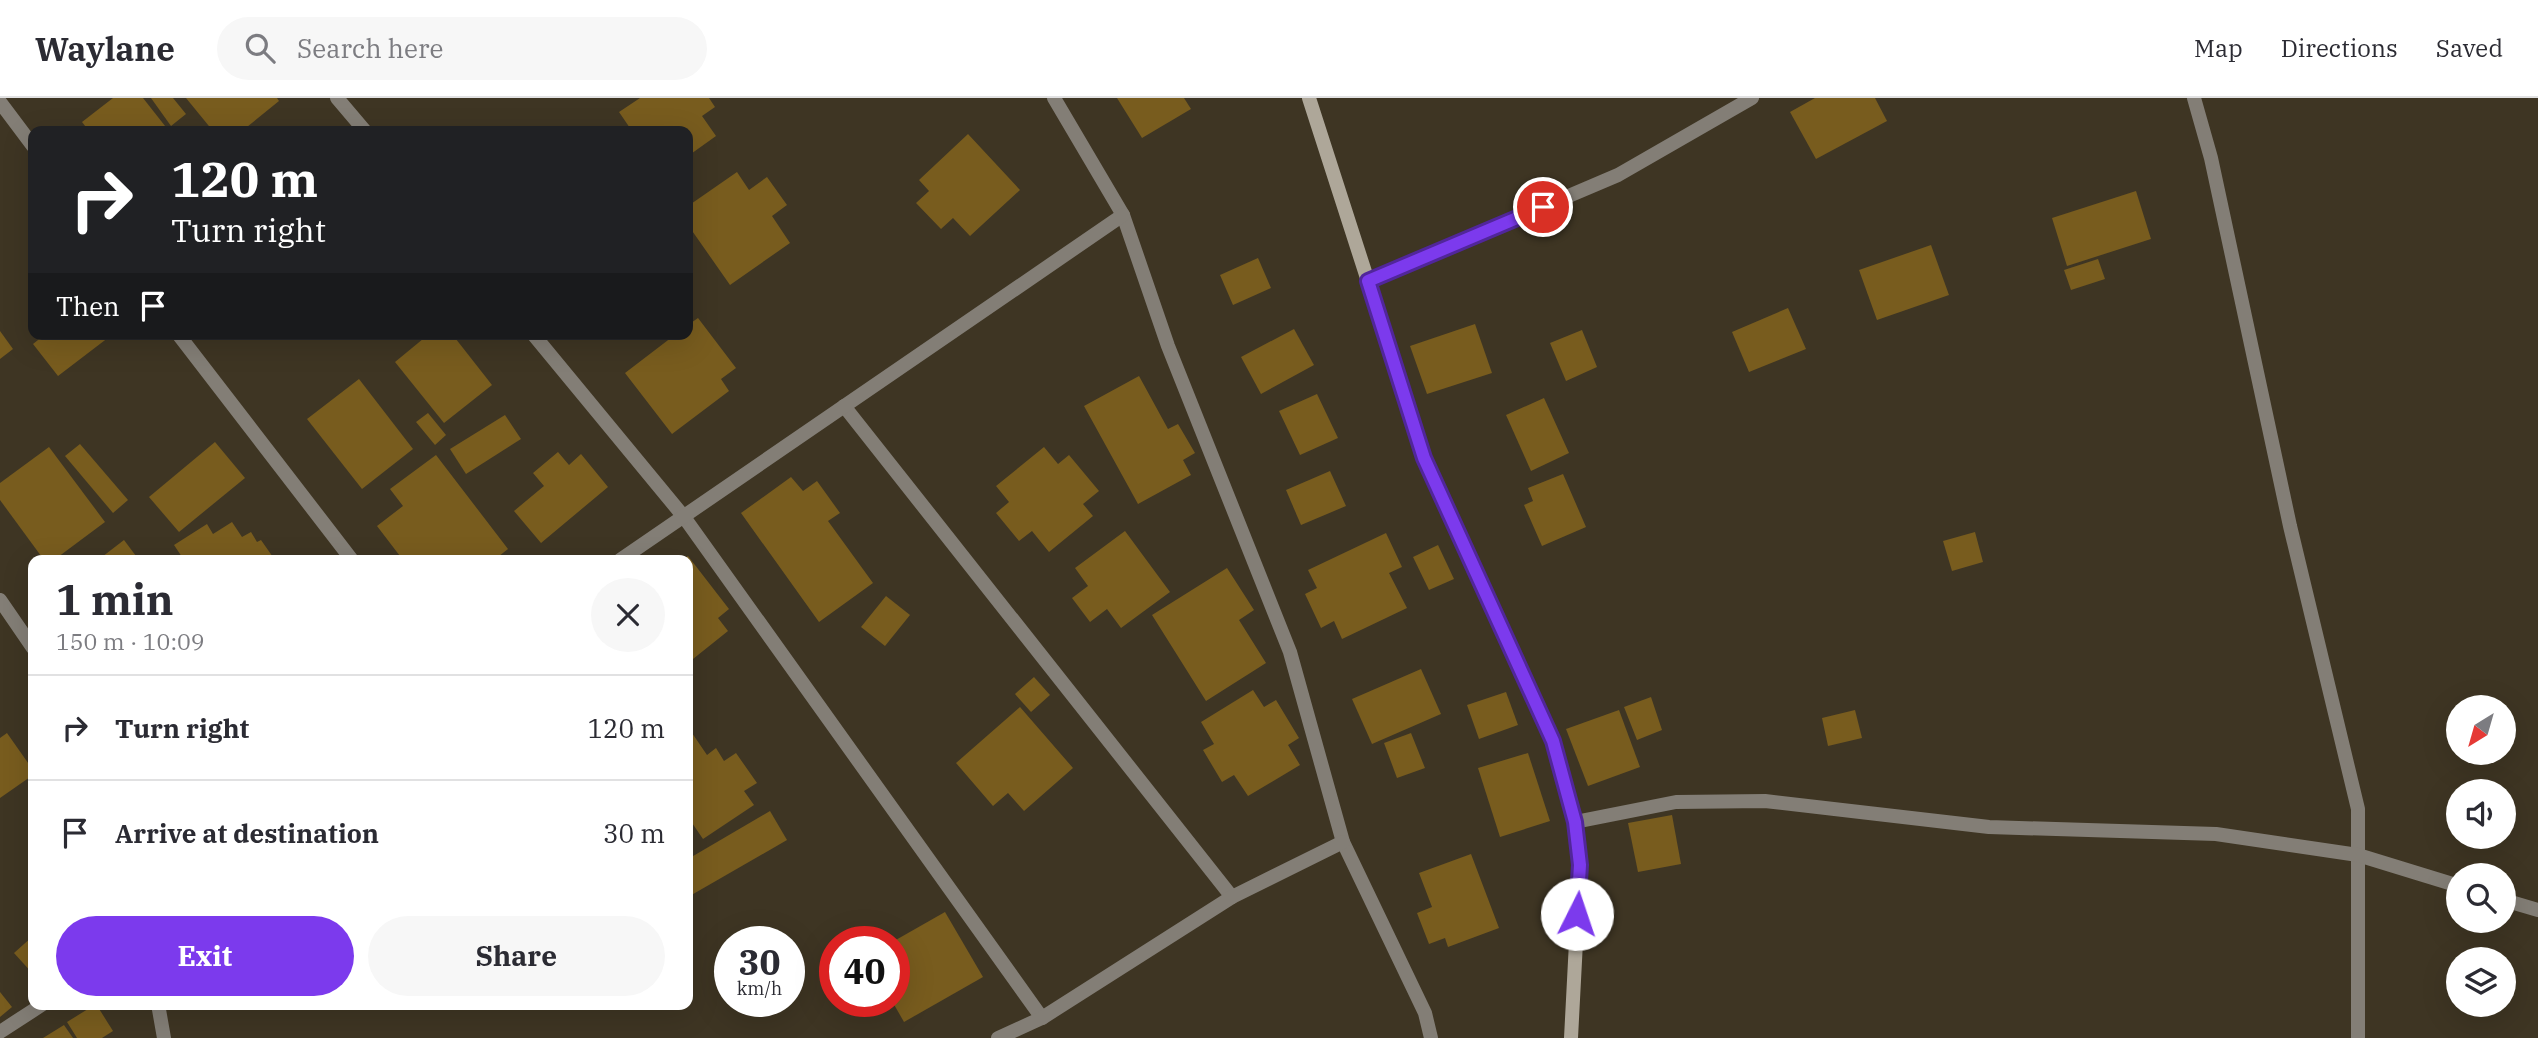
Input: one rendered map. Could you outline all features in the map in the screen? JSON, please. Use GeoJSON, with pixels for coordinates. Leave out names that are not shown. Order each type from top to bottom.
{"type":"FeatureCollection","features":[{"type":"Feature","properties":{"kind":"street"},"geometry":{"type":"LineString","coordinates":[[337,98],[361,126]]}},
{"type":"Feature","properties":{"kind":"street"},"geometry":{"type":"LineString","coordinates":[[1054,98],[1123,215],[1168,346],[1290,652],[1343,842],[1424,1013],[1431,1038]]}},
{"type":"Feature","properties":{"kind":"street"},"geometry":{"type":"LineString","coordinates":[[1309,98],[1424,458],[1553,741],[1575,822],[1580,865],[1571,1038]]}},
{"type":"Feature","properties":{"kind":"street"},"geometry":{"type":"LineString","coordinates":[[1368,281],[1618,175],[1752,98]]}},
{"type":"Feature","properties":{"kind":"street"},"geometry":{"type":"LineString","coordinates":[[2194,98],[2211,158],[2290,526],[2358,809],[2358,1038]]}},
{"type":"Feature","properties":{"kind":"street"},"geometry":{"type":"LineString","coordinates":[[0,102],[28,139]]}},
{"type":"Feature","properties":{"kind":"street"},"geometry":{"type":"LineString","coordinates":[[627,555],[1123,215]]}},
{"type":"Feature","properties":{"kind":"street"},"geometry":{"type":"LineString","coordinates":[[183,340],[348,555]]}},
{"type":"Feature","properties":{"kind":"street"},"geometry":{"type":"LineString","coordinates":[[538,340],[684,517],[1042,1018]]}},
{"type":"Feature","properties":{"kind":"street"},"geometry":{"type":"LineString","coordinates":[[844,407],[1232,897]]}},
{"type":"Feature","properties":{"kind":"street"},"geometry":{"type":"LineString","coordinates":[[0,600],[28,641]]}},
{"type":"Feature","properties":{"kind":"street"},"geometry":{"type":"LineString","coordinates":[[1575,822],[1676,802],[1765,801],[1989,827],[2216,834],[2358,855],[2446,882]]}},
{"type":"Feature","properties":{"kind":"street"},"geometry":{"type":"LineString","coordinates":[[998,1038],[1042,1018],[1232,897],[1343,842]]}},
{"type":"Feature","properties":{"kind":"street"},"geometry":{"type":"LineString","coordinates":[[2516,904],[2538,910]]}},
{"type":"Feature","properties":{"kind":"street"},"geometry":{"type":"LineString","coordinates":[[0,1032],[34,1010]]}},
{"type":"Feature","properties":{"kind":"street"},"geometry":{"type":"LineString","coordinates":[[159,1010],[164,1038]]}},
{"type":"Feature","properties":{"kind":"building"},"geometry":{"type":"Polygon","coordinates":[[[113,98],[143,98],[165,126],[85,126],[82,122],[113,98]]]}},
{"type":"Feature","properties":{"kind":"building"},"geometry":{"type":"Polygon","coordinates":[[[151,98],[173,98],[186,114],[171,126],[151,98]]]}},
{"type":"Feature","properties":{"kind":"building"},"geometry":{"type":"Polygon","coordinates":[[[186,98],[277,98],[279,101],[248,126],[209,126],[186,98]]]}},
{"type":"Feature","properties":{"kind":"building"},"geometry":{"type":"Polygon","coordinates":[[[640,98],[709,98],[715,107],[702,116],[716,136],[693,152],[693,126],[629,126],[619,112],[640,98]]]}},
{"type":"Feature","properties":{"kind":"building"},"geometry":{"type":"Polygon","coordinates":[[[1117,98],[1184,98],[1191,109],[1142,138],[1117,98]]]}},
{"type":"Feature","properties":{"kind":"building"},"geometry":{"type":"Polygon","coordinates":[[[1815,98],[1875,98],[1887,121],[1816,159],[1790,112],[1815,98]]]}},
{"type":"Feature","properties":{"kind":"building"},"geometry":{"type":"Polygon","coordinates":[[[968,134],[1020,190],[970,236],[953,218],[941,229],[916,203],[929,191],[919,180],[968,134]]]}},
{"type":"Feature","properties":{"kind":"building"},"geometry":{"type":"Polygon","coordinates":[[[737,172],[749,190],[767,177],[787,205],[772,216],[790,243],[730,285],[693,232],[693,203],[737,172]]]}},
{"type":"Feature","properties":{"kind":"building"},"geometry":{"type":"Polygon","coordinates":[[[2136,191],[2151,239],[2067,266],[2052,218],[2136,191]]]}},
{"type":"Feature","properties":{"kind":"building"},"geometry":{"type":"Polygon","coordinates":[[[1931,245],[1949,295],[1877,320],[1859,270],[1931,245]]]}},
{"type":"Feature","properties":{"kind":"building"},"geometry":{"type":"Polygon","coordinates":[[[1258,258],[1271,288],[1233,305],[1220,275],[1258,258]]]}},
{"type":"Feature","properties":{"kind":"building"},"geometry":{"type":"Polygon","coordinates":[[[2098,259],[2105,279],[2071,290],[2064,270],[2098,259]]]}},
{"type":"Feature","properties":{"kind":"building"},"geometry":{"type":"Polygon","coordinates":[[[1788,308],[1806,349],[1749,372],[1732,332],[1788,308]]]}},
{"type":"Feature","properties":{"kind":"building"},"geometry":{"type":"Polygon","coordinates":[[[698,318],[736,368],[721,379],[729,391],[672,434],[625,373],[668,340],[693,340],[693,322],[698,318]]]}},
{"type":"Feature","properties":{"kind":"building"},"geometry":{"type":"Polygon","coordinates":[[[1475,324],[1492,373],[1427,394],[1410,346],[1475,324]]]}},
{"type":"Feature","properties":{"kind":"building"},"geometry":{"type":"Polygon","coordinates":[[[1294,329],[1314,365],[1261,394],[1241,357],[1294,329]]]}},
{"type":"Feature","properties":{"kind":"building"},"geometry":{"type":"Polygon","coordinates":[[[1582,330],[1597,367],[1566,381],[1550,343],[1582,330]]]}},
{"type":"Feature","properties":{"kind":"building"},"geometry":{"type":"Polygon","coordinates":[[[0,331],[13,349],[0,359],[0,331]]]}},
{"type":"Feature","properties":{"kind":"building"},"geometry":{"type":"Polygon","coordinates":[[[38,340],[105,340],[58,376],[33,344],[38,340]]]}},
{"type":"Feature","properties":{"kind":"building"},"geometry":{"type":"Polygon","coordinates":[[[422,340],[457,340],[492,385],[444,423],[395,362],[422,340]]]}},
{"type":"Feature","properties":{"kind":"building"},"geometry":{"type":"Polygon","coordinates":[[[1139,376],[1168,429],[1178,424],[1195,453],[1183,460],[1191,475],[1138,504],[1084,406],[1139,376]]]}},
{"type":"Feature","properties":{"kind":"building"},"geometry":{"type":"Polygon","coordinates":[[[359,379],[413,449],[362,489],[307,419],[359,379]]]}},
{"type":"Feature","properties":{"kind":"building"},"geometry":{"type":"Polygon","coordinates":[[[1317,394],[1338,438],[1300,455],[1279,411],[1317,394]]]}},
{"type":"Feature","properties":{"kind":"building"},"geometry":{"type":"Polygon","coordinates":[[[1544,398],[1569,453],[1531,471],[1506,415],[1544,398]]]}},
{"type":"Feature","properties":{"kind":"building"},"geometry":{"type":"Polygon","coordinates":[[[428,413],[446,435],[435,445],[416,422],[428,413]]]}},
{"type":"Feature","properties":{"kind":"building"},"geometry":{"type":"Polygon","coordinates":[[[505,415],[521,439],[466,474],[450,449],[505,415]]]}},
{"type":"Feature","properties":{"kind":"building"},"geometry":{"type":"Polygon","coordinates":[[[215,442],[245,478],[179,532],[149,497],[215,442]]]}},
{"type":"Feature","properties":{"kind":"building"},"geometry":{"type":"Polygon","coordinates":[[[80,444],[128,500],[113,513],[65,456],[80,444]]]}},
{"type":"Feature","properties":{"kind":"building"},"geometry":{"type":"Polygon","coordinates":[[[49,447],[105,522],[61,555],[40,555],[0,500],[0,483],[49,447]]]}},
{"type":"Feature","properties":{"kind":"building"},"geometry":{"type":"Polygon","coordinates":[[[1044,447],[1058,464],[1069,455],[1099,491],[1083,504],[1093,516],[1049,552],[1032,531],[1019,541],[996,513],[1009,502],[996,486],[1044,447]]]}},
{"type":"Feature","properties":{"kind":"building"},"geometry":{"type":"Polygon","coordinates":[[[558,452],[569,465],[581,454],[608,487],[541,543],[514,511],[544,486],[533,473],[558,452]]]}},
{"type":"Feature","properties":{"kind":"building"},"geometry":{"type":"Polygon","coordinates":[[[436,455],[508,549],[500,555],[399,555],[377,526],[403,506],[390,489],[436,455]]]}},
{"type":"Feature","properties":{"kind":"building"},"geometry":{"type":"Polygon","coordinates":[[[1330,471],[1346,506],[1301,525],[1286,490],[1330,471]]]}},
{"type":"Feature","properties":{"kind":"building"},"geometry":{"type":"Polygon","coordinates":[[[1563,474],[1586,527],[1542,546],[1524,505],[1533,501],[1528,488],[1563,474]]]}},
{"type":"Feature","properties":{"kind":"building"},"geometry":{"type":"Polygon","coordinates":[[[791,477],[803,491],[817,481],[840,513],[828,521],[873,583],[819,622],[741,513],[791,477]]]}},
{"type":"Feature","properties":{"kind":"building"},"geometry":{"type":"Polygon","coordinates":[[[232,522],[242,537],[251,532],[257,542],[261,540],[272,555],[181,555],[174,545],[207,524],[213,534],[232,522]]]}},
{"type":"Feature","properties":{"kind":"building"},"geometry":{"type":"Polygon","coordinates":[[[1125,531],[1170,592],[1121,628],[1107,609],[1090,622],[1072,598],[1088,586],[1075,568],[1125,531]]]}},
{"type":"Feature","properties":{"kind":"building"},"geometry":{"type":"Polygon","coordinates":[[[1975,532],[1983,562],[1952,571],[1943,541],[1975,532]]]}},
{"type":"Feature","properties":{"kind":"building"},"geometry":{"type":"Polygon","coordinates":[[[1386,533],[1402,567],[1389,573],[1407,608],[1342,639],[1334,621],[1321,628],[1305,594],[1317,588],[1308,570],[1386,533]]]}},
{"type":"Feature","properties":{"kind":"building"},"geometry":{"type":"Polygon","coordinates":[[[124,540],[135,555],[104,555],[124,540]]]}},
{"type":"Feature","properties":{"kind":"building"},"geometry":{"type":"Polygon","coordinates":[[[1438,545],[1454,579],[1429,590],[1413,557],[1438,545]]]}},
{"type":"Feature","properties":{"kind":"building"},"geometry":{"type":"Polygon","coordinates":[[[693,562],[729,609],[718,618],[728,631],[693,659],[693,562]]]}},
{"type":"Feature","properties":{"kind":"building"},"geometry":{"type":"Polygon","coordinates":[[[1227,568],[1254,610],[1239,620],[1266,663],[1206,701],[1152,615],[1227,568]]]}},
{"type":"Feature","properties":{"kind":"building"},"geometry":{"type":"Polygon","coordinates":[[[886,596],[910,615],[885,646],[861,627],[886,596]]]}},
{"type":"Feature","properties":{"kind":"building"},"geometry":{"type":"Polygon","coordinates":[[[1421,669],[1441,714],[1372,744],[1352,699],[1421,669]]]}},
{"type":"Feature","properties":{"kind":"building"},"geometry":{"type":"Polygon","coordinates":[[[1034,677],[1050,695],[1031,712],[1015,694],[1034,677]]]}},
{"type":"Feature","properties":{"kind":"building"},"geometry":{"type":"Polygon","coordinates":[[[1253,690],[1264,707],[1276,700],[1299,738],[1288,745],[1300,765],[1248,796],[1234,775],[1222,782],[1203,750],[1214,744],[1201,722],[1253,690]]]}},
{"type":"Feature","properties":{"kind":"building"},"geometry":{"type":"Polygon","coordinates":[[[1506,692],[1518,725],[1479,739],[1467,705],[1506,692]]]}},
{"type":"Feature","properties":{"kind":"building"},"geometry":{"type":"Polygon","coordinates":[[[1651,697],[1662,730],[1637,740],[1624,707],[1651,697]]]}},
{"type":"Feature","properties":{"kind":"building"},"geometry":{"type":"Polygon","coordinates":[[[1020,707],[1073,768],[1024,811],[1008,793],[993,806],[956,763],[1020,707]]]}},
{"type":"Feature","properties":{"kind":"building"},"geometry":{"type":"Polygon","coordinates":[[[1619,710],[1640,767],[1588,786],[1566,729],[1619,710]]]}},
{"type":"Feature","properties":{"kind":"building"},"geometry":{"type":"Polygon","coordinates":[[[1855,710],[1862,738],[1828,746],[1822,718],[1855,710]]]}},
{"type":"Feature","properties":{"kind":"building"},"geometry":{"type":"Polygon","coordinates":[[[7,733],[28,763],[28,778],[0,798],[0,738],[7,733]]]}},
{"type":"Feature","properties":{"kind":"building"},"geometry":{"type":"Polygon","coordinates":[[[1411,733],[1425,768],[1397,778],[1384,743],[1411,733]]]}},
{"type":"Feature","properties":{"kind":"building"},"geometry":{"type":"Polygon","coordinates":[[[693,734],[707,755],[716,748],[724,761],[736,753],[757,783],[744,791],[754,805],[703,839],[693,824],[693,734]]]}},
{"type":"Feature","properties":{"kind":"building"},"geometry":{"type":"Polygon","coordinates":[[[1528,753],[1550,821],[1500,837],[1478,768],[1528,753]]]}},
{"type":"Feature","properties":{"kind":"building"},"geometry":{"type":"Polygon","coordinates":[[[770,811],[787,840],[693,894],[693,856],[770,811]]]}},
{"type":"Feature","properties":{"kind":"building"},"geometry":{"type":"Polygon","coordinates":[[[1672,815],[1681,864],[1638,872],[1628,823],[1672,815]]]}},
{"type":"Feature","properties":{"kind":"building"},"geometry":{"type":"Polygon","coordinates":[[[1471,854],[1499,928],[1448,947],[1445,938],[1429,944],[1417,913],[1432,907],[1419,873],[1471,854]]]}},
{"type":"Feature","properties":{"kind":"building"},"geometry":{"type":"Polygon","coordinates":[[[945,912],[983,977],[904,1022],[901,1017],[910,1017],[910,932],[945,912]]]}},
{"type":"Feature","properties":{"kind":"building"},"geometry":{"type":"Polygon","coordinates":[[[28,940],[28,968],[14,953],[28,940]]]}},
{"type":"Feature","properties":{"kind":"building"},"geometry":{"type":"Polygon","coordinates":[[[0,992],[12,1007],[0,1017],[0,992]]]}},
{"type":"Feature","properties":{"kind":"building"},"geometry":{"type":"Polygon","coordinates":[[[86,1010],[100,1010],[113,1031],[102,1038],[77,1038],[67,1022],[86,1010]]]}},
{"type":"Feature","properties":{"kind":"building"},"geometry":{"type":"Polygon","coordinates":[[[64,1025],[73,1038],[43,1038],[64,1025]]]}},
{"type":"Feature","properties":{"kind":"route"},"geometry":{"type":"LineString","coordinates":[[1543,207],[1368,281],[1424,458],[1553,741],[1575,822],[1580,865],[1577,914]]}}]}
